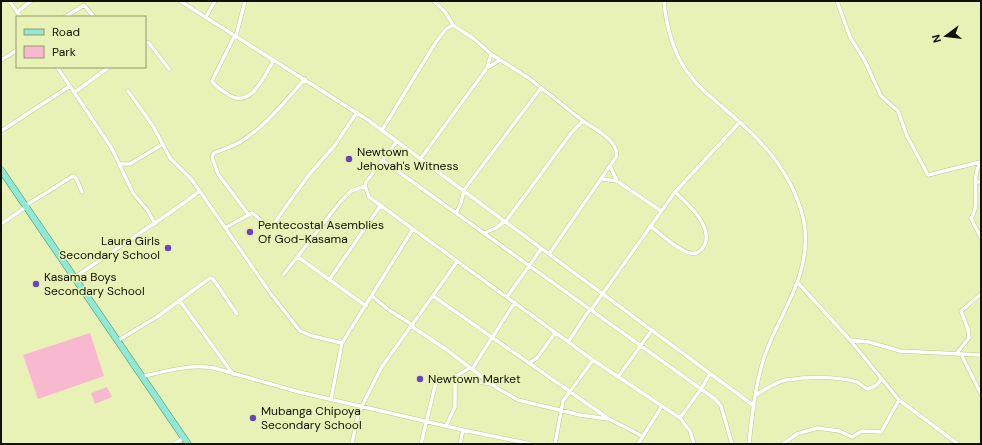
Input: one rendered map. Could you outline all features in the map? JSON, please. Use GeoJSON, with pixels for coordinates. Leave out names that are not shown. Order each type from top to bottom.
{"type":"FeatureCollection","features":[{"type":"Feature","properties":{"kind":"main road"},"geometry":{"type":"LineString","coordinates":[[1,170],[188,444]]}},
{"type":"Feature","properties":{"kind":"street"},"geometry":{"type":"LineString","coordinates":[[9,1],[20,16]]}},
{"type":"Feature","properties":{"kind":"street"},"geometry":{"type":"LineString","coordinates":[[17,12],[31,1]]}},
{"type":"Feature","properties":{"kind":"street"},"geometry":{"type":"LineString","coordinates":[[180,1],[357,112],[422,158],[541,249],[754,406]]}},
{"type":"Feature","properties":{"kind":"street"},"geometry":{"type":"LineString","coordinates":[[206,17],[215,1]]}},
{"type":"Feature","properties":{"kind":"street"},"geometry":{"type":"LineString","coordinates":[[245,1],[236,35],[212,81],[230,96],[236,98],[250,96],[257,89],[274,60]]}},
{"type":"Feature","properties":{"kind":"street"},"geometry":{"type":"LineString","coordinates":[[434,1],[445,12],[453,25],[474,39],[491,54],[517,70],[615,146],[616,157],[549,254]]}},
{"type":"Feature","properties":{"kind":"street"},"geometry":{"type":"LineString","coordinates":[[664,1],[666,20],[672,39],[687,72],[701,88],[740,122],[773,155],[783,169],[797,198],[805,229],[804,258],[798,283],[767,351],[756,395],[749,444]]}},
{"type":"Feature","properties":{"kind":"street"},"geometry":{"type":"LineString","coordinates":[[837,1],[850,37],[865,61],[881,96],[898,111],[907,136],[928,175],[981,162]]}},
{"type":"Feature","properties":{"kind":"street"},"geometry":{"type":"LineString","coordinates":[[67,16],[84,5],[93,16]]}},
{"type":"Feature","properties":{"kind":"street"},"geometry":{"type":"LineString","coordinates":[[382,130],[436,42],[446,29],[449,19]]}},
{"type":"Feature","properties":{"kind":"street"},"geometry":{"type":"LineString","coordinates":[[446,29],[453,25]]}},
{"type":"Feature","properties":{"kind":"street"},"geometry":{"type":"LineString","coordinates":[[146,42],[152,46],[169,69]]}},
{"type":"Feature","properties":{"kind":"street"},"geometry":{"type":"LineString","coordinates":[[1,60],[16,51]]}},
{"type":"Feature","properties":{"kind":"street"},"geometry":{"type":"LineString","coordinates":[[422,158],[487,68],[491,54]]}},
{"type":"Feature","properties":{"kind":"street"},"geometry":{"type":"LineString","coordinates":[[487,68],[500,60]]}},
{"type":"Feature","properties":{"kind":"street"},"geometry":{"type":"LineString","coordinates":[[57,68],[75,92],[111,147],[133,193],[148,211],[155,224]]}},
{"type":"Feature","properties":{"kind":"street"},"geometry":{"type":"LineString","coordinates":[[75,92],[108,68]]}},
{"type":"Feature","properties":{"kind":"street"},"geometry":{"type":"LineString","coordinates":[[248,214],[218,174],[212,157],[214,153],[232,146],[251,135],[305,79]]}},
{"type":"Feature","properties":{"kind":"street"},"geometry":{"type":"LineString","coordinates":[[1,131],[70,86]]}},
{"type":"Feature","properties":{"kind":"street"},"geometry":{"type":"LineString","coordinates":[[456,213],[461,203],[464,190],[541,88]]}},
{"type":"Feature","properties":{"kind":"street"},"geometry":{"type":"LineString","coordinates":[[128,92],[153,126],[170,158],[200,191],[300,331],[312,336],[342,342]]}},
{"type":"Feature","properties":{"kind":"street"},"geometry":{"type":"LineString","coordinates":[[225,228],[248,214],[255,214],[268,226],[272,226],[308,176],[335,145],[357,112]]}},
{"type":"Feature","properties":{"kind":"street"},"geometry":{"type":"LineString","coordinates":[[484,233],[496,228],[505,221],[572,132],[583,120]]}},
{"type":"Feature","properties":{"kind":"street"},"geometry":{"type":"LineString","coordinates":[[568,342],[675,192],[740,122]]}},
{"type":"Feature","properties":{"kind":"street"},"geometry":{"type":"LineString","coordinates":[[397,141],[366,182],[365,186],[369,197],[457,262],[515,302],[555,333],[680,418],[686,424],[694,444]]}},
{"type":"Feature","properties":{"kind":"street"},"geometry":{"type":"LineString","coordinates":[[120,164],[130,164],[163,144]]}},
{"type":"Feature","properties":{"kind":"street"},"geometry":{"type":"LineString","coordinates":[[382,160],[701,389],[721,406],[732,444]]}},
{"type":"Feature","properties":{"kind":"street"},"geometry":{"type":"LineString","coordinates":[[981,162],[975,182],[976,211],[971,218],[981,238]]}},
{"type":"Feature","properties":{"kind":"street"},"geometry":{"type":"LineString","coordinates":[[610,166],[617,180],[661,211]]}},
{"type":"Feature","properties":{"kind":"street"},"geometry":{"type":"LineString","coordinates":[[1,224],[73,176],[76,178],[82,192]]}},
{"type":"Feature","properties":{"kind":"street"},"geometry":{"type":"LineString","coordinates":[[602,179],[617,180]]}},
{"type":"Feature","properties":{"kind":"street"},"geometry":{"type":"LineString","coordinates":[[975,182],[981,182]]}},
{"type":"Feature","properties":{"kind":"street"},"geometry":{"type":"LineString","coordinates":[[284,274],[328,215],[351,191],[365,186]]}},
{"type":"Feature","properties":{"kind":"street"},"geometry":{"type":"LineString","coordinates":[[74,278],[136,235],[155,224],[200,191]]}},
{"type":"Feature","properties":{"kind":"street"},"geometry":{"type":"LineString","coordinates":[[650,226],[676,246],[691,254],[697,253],[705,244],[706,233],[699,219],[675,192]]}},
{"type":"Feature","properties":{"kind":"street"},"geometry":{"type":"LineString","coordinates":[[329,280],[381,205]]}},
{"type":"Feature","properties":{"kind":"street"},"geometry":{"type":"LineString","coordinates":[[331,399],[342,342],[413,229]]}},
{"type":"Feature","properties":{"kind":"street"},"geometry":{"type":"LineString","coordinates":[[507,297],[530,267],[541,249]]}},
{"type":"Feature","properties":{"kind":"street"},"geometry":{"type":"LineString","coordinates":[[298,257],[366,306]]}},
{"type":"Feature","properties":{"kind":"street"},"geometry":{"type":"LineString","coordinates":[[352,444],[356,420],[381,368],[457,262]]}},
{"type":"Feature","properties":{"kind":"street"},"geometry":{"type":"LineString","coordinates":[[117,341],[157,317],[210,278],[213,279],[237,314]]}},
{"type":"Feature","properties":{"kind":"street"},"geometry":{"type":"LineString","coordinates":[[798,283],[850,340],[899,400],[958,444]]}},
{"type":"Feature","properties":{"kind":"street"},"geometry":{"type":"LineString","coordinates":[[956,354],[969,338],[968,329],[961,311],[981,294]]}},
{"type":"Feature","properties":{"kind":"street"},"geometry":{"type":"LineString","coordinates":[[372,296],[390,311],[412,325],[492,384],[526,403],[595,418],[609,419]]}},
{"type":"Feature","properties":{"kind":"street"},"geometry":{"type":"LineString","coordinates":[[433,296],[609,419],[642,436]]}},
{"type":"Feature","properties":{"kind":"street"},"geometry":{"type":"LineString","coordinates":[[179,300],[233,374]]}},
{"type":"Feature","properties":{"kind":"street"},"geometry":{"type":"LineString","coordinates":[[421,444],[436,382],[452,379],[471,369],[493,338],[515,302]]}},
{"type":"Feature","properties":{"kind":"street"},"geometry":{"type":"LineString","coordinates":[[618,377],[652,330]]}},
{"type":"Feature","properties":{"kind":"street"},"geometry":{"type":"LineString","coordinates":[[529,363],[537,358],[555,333]]}},
{"type":"Feature","properties":{"kind":"street"},"geometry":{"type":"LineString","coordinates":[[850,340],[869,342],[900,351],[981,355]]}},
{"type":"Feature","properties":{"kind":"street"},"geometry":{"type":"LineString","coordinates":[[961,354],[981,394]]}},
{"type":"Feature","properties":{"kind":"street"},"geometry":{"type":"LineString","coordinates":[[555,444],[563,400],[571,392],[593,360]]}},
{"type":"Feature","properties":{"kind":"street"},"geometry":{"type":"LineString","coordinates":[[141,377],[200,365],[426,422],[531,444]]}},
{"type":"Feature","properties":{"kind":"street"},"geometry":{"type":"LineString","coordinates":[[680,418],[710,374]]}},
{"type":"Feature","properties":{"kind":"street"},"geometry":{"type":"LineString","coordinates":[[756,395],[769,387],[786,380],[807,379],[817,376],[857,382],[867,389],[875,386],[882,380]]}},
{"type":"Feature","properties":{"kind":"street"},"geometry":{"type":"LineString","coordinates":[[452,379],[492,384]]}},
{"type":"Feature","properties":{"kind":"street"},"geometry":{"type":"LineString","coordinates":[[446,426],[455,406],[452,379]]}},
{"type":"Feature","properties":{"kind":"street"},"geometry":{"type":"LineString","coordinates":[[783,444],[797,434],[817,428],[839,431],[852,437],[862,431],[881,432],[899,400]]}},
{"type":"Feature","properties":{"kind":"street"},"geometry":{"type":"LineString","coordinates":[[638,444],[662,406]]}},
{"type":"Feature","properties":{"kind":"street"},"geometry":{"type":"LineString","coordinates":[[460,444],[463,430]]}},
{"type":"Feature","properties":{"kind":"street"},"geometry":{"type":"LineString","coordinates":[[174,444],[184,438]]}},
{"type":"Feature","properties":{"kind":"street"},"geometry":{"type":"LineString","coordinates":[[499,444],[500,438]]}},
{"type":"Feature","properties":{"kind":"green space"},"geometry":{"type":"Polygon","coordinates":[[[90,333],[104,376],[38,399],[23,355],[90,333]]]}},
{"type":"Feature","properties":{"kind":"green space"},"geometry":{"type":"Polygon","coordinates":[[[107,387],[112,397],[95,404],[91,393],[107,387]]]}},
{"type":"Feature","properties":{"kind":"place","name":"Newtown Jehovah's Witness"},"geometry":{"type":"Point","coordinates":[349,159]}},
{"type":"Feature","properties":{"kind":"place","name":"Pentecostal Asemblies Of God-Kasama"},"geometry":{"type":"Point","coordinates":[250,232]}},
{"type":"Feature","properties":{"kind":"place","name":"Laura Girls Secondary School"},"geometry":{"type":"Point","coordinates":[168,248]}},
{"type":"Feature","properties":{"kind":"place","name":"Kasama Boys Secondary School"},"geometry":{"type":"Point","coordinates":[36,284]}},
{"type":"Feature","properties":{"kind":"place","name":"Newtown Market"},"geometry":{"type":"Point","coordinates":[420,379]}},
{"type":"Feature","properties":{"kind":"place","name":"Mubanga Chipoya Secondary School"},"geometry":{"type":"Point","coordinates":[253,418]}}]}
